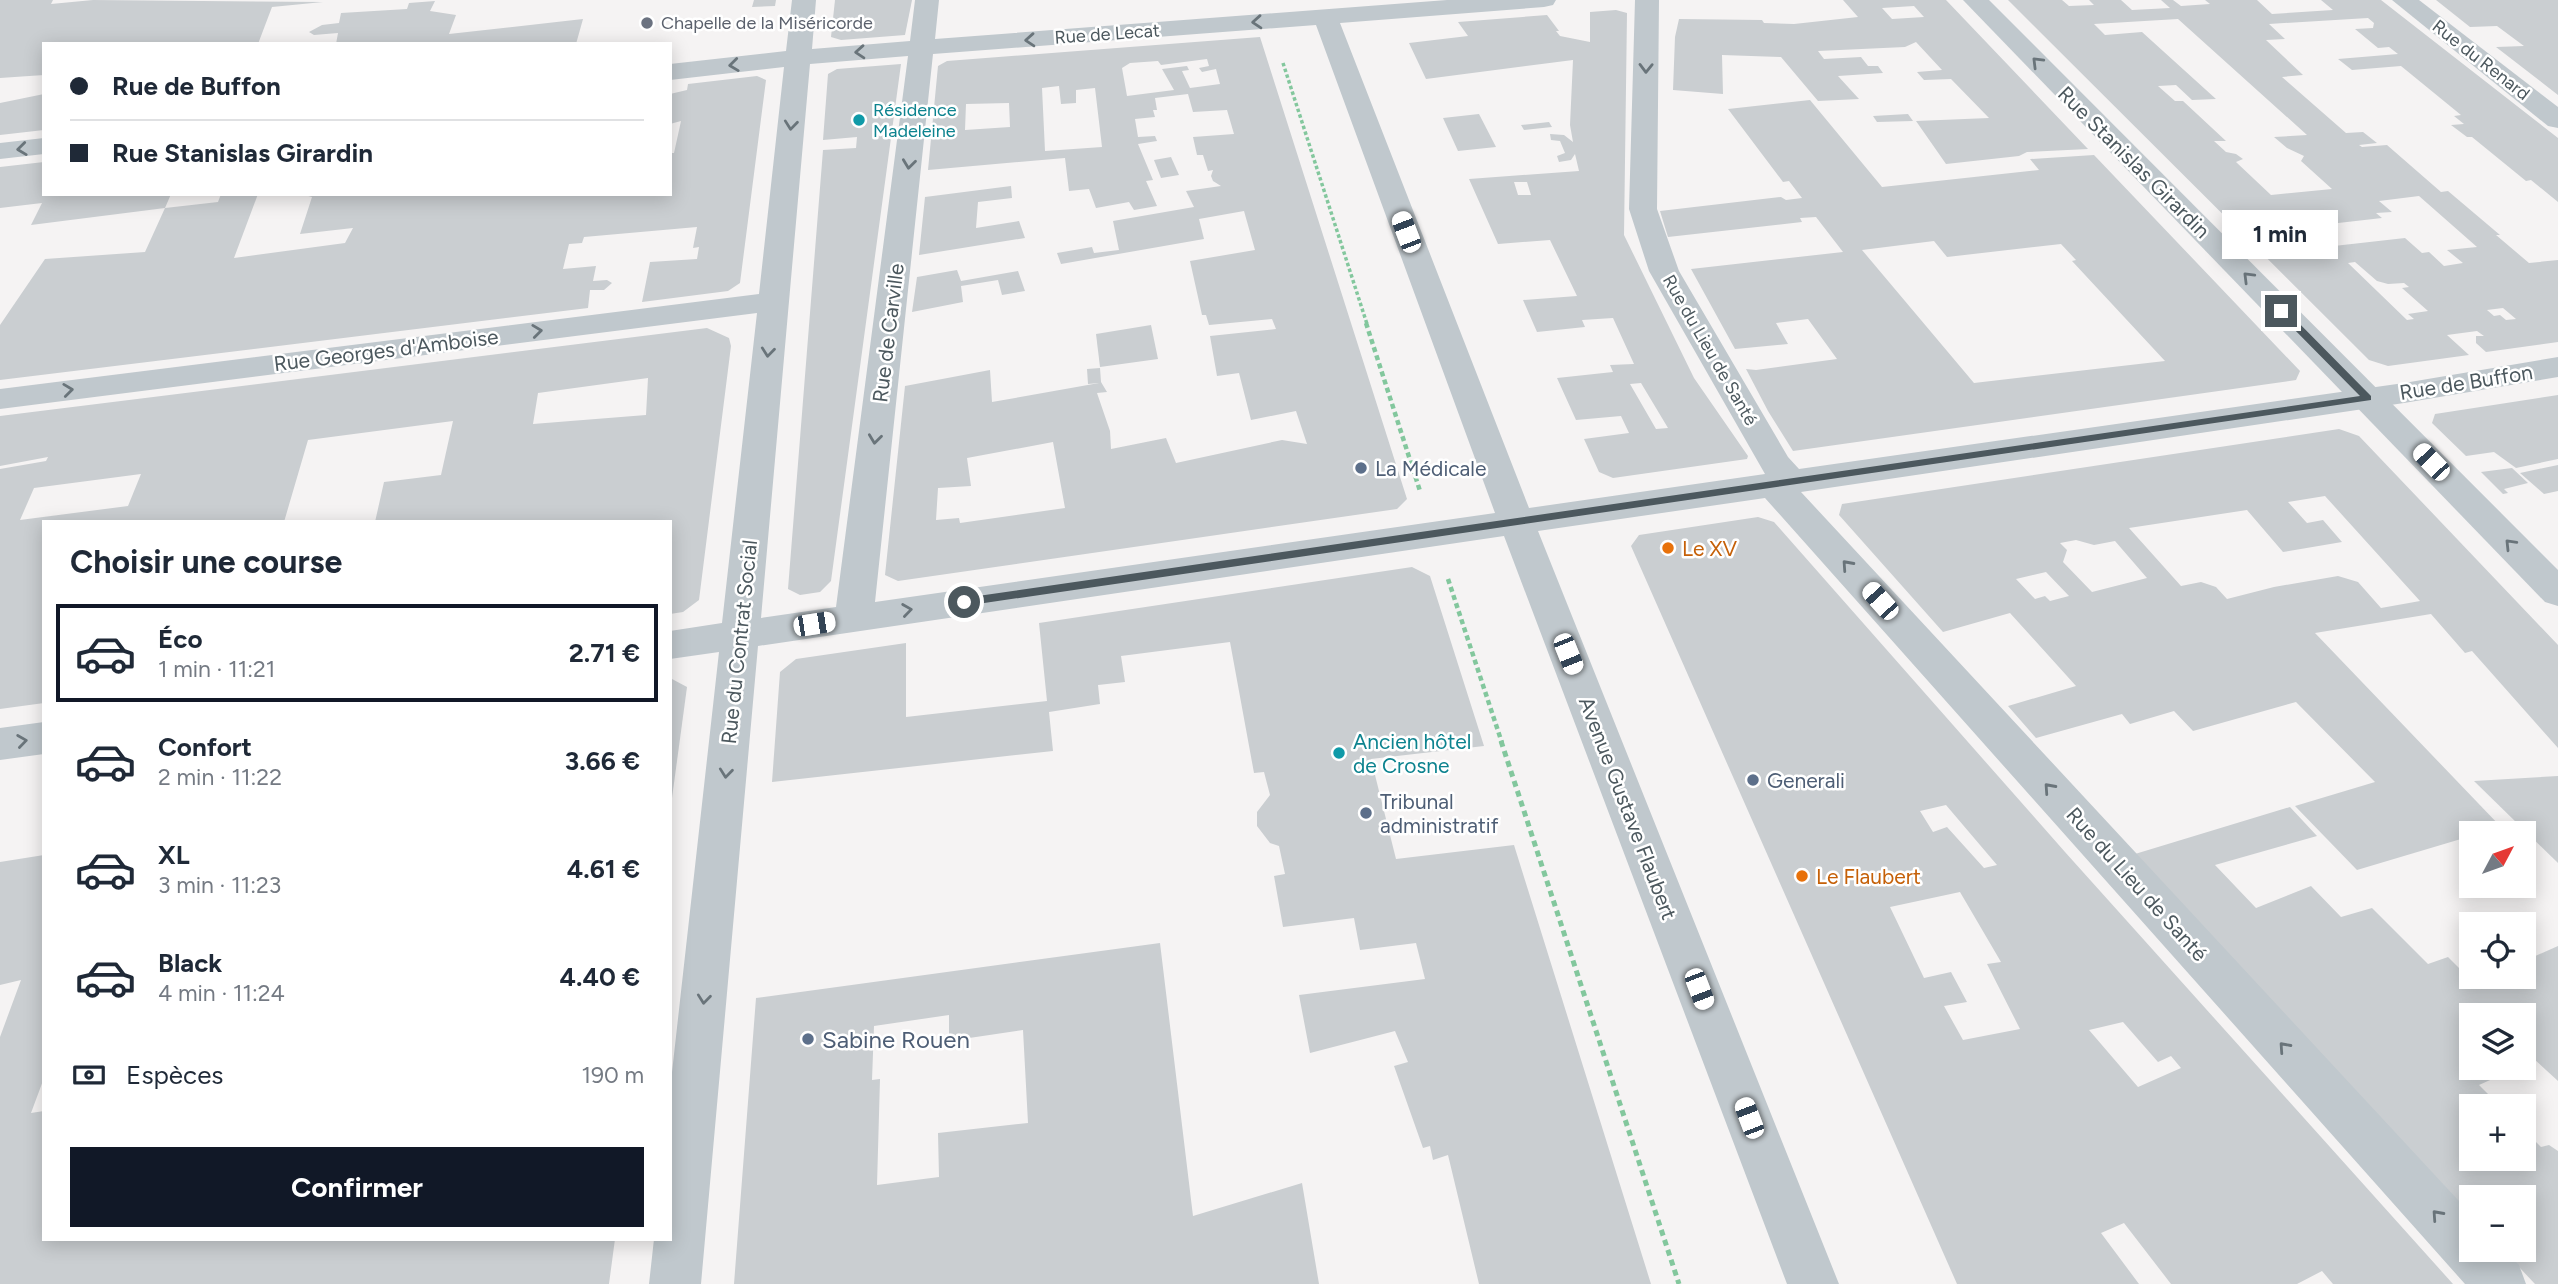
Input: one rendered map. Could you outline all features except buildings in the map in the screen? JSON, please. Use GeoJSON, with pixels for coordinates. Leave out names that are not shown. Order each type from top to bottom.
{"type":"FeatureCollection","features":[{"type":"Feature","properties":{"kind":"street","name":"Rue du Contrat Social"},"geometry":{"type":"LineString","coordinates":[[675,1284],[804,0]]}},
{"type":"Feature","properties":{"kind":"street","name":"Rue de Carville"},"geometry":{"type":"LineString","coordinates":[[853,618],[927,0]]}},
{"type":"Feature","properties":{"kind":"street","name":"Rue de Lecat"},"geometry":{"type":"LineString","coordinates":[[672,72],[798,57],[923,48],[1329,28],[1544,0]]}},
{"type":"Feature","properties":{"kind":"street","name":"Rue du Lieu de Santé"},"geometry":{"type":"LineString","coordinates":[[1647,0],[1643,209],[1664,271],[1775,464],[1783,483],[2500,1284]]}},
{"type":"Feature","properties":{"kind":"street","name":"Rue Stanislas Girardin"},"geometry":{"type":"LineString","coordinates":[[1975,0],[2558,593]]}},
{"type":"Feature","properties":{"kind":"street","name":"Rue du Renard"},"geometry":{"type":"LineString","coordinates":[[2404,0],[2558,120]]}},
{"type":"Feature","properties":{"kind":"street","name":"Avenue Gustave Flaubert"},"geometry":{"type":"LineString","coordinates":[[1329,28],[1516,521],[1813,1284]]}},
{"type":"Feature","properties":{"kind":"street"},"geometry":{"type":"LineString","coordinates":[[0,152],[42,146]]}},
{"type":"Feature","properties":{"kind":"street","name":"Rue Georges d'Amboise"},"geometry":{"type":"LineString","coordinates":[[0,399],[773,302]]}},
{"type":"Feature","properties":{"kind":"street","name":"Rue de Buffon"},"geometry":{"type":"LineString","coordinates":[[672,645],[2367,398],[2558,367]]}},
{"type":"Feature","properties":{"kind":"street"},"geometry":{"type":"LineString","coordinates":[[0,744],[42,738]]}},
{"type":"Feature","properties":{"kind":"path"},"geometry":{"type":"LineString","coordinates":[[1329,28],[1277,44],[1679,1284]]}},
{"type":"Feature","properties":{"kind":"place","name":"Chapelle de la Miséricorde"},"geometry":{"type":"Point","coordinates":[647,23]}},
{"type":"Feature","properties":{"kind":"place","name":"Résidence Madeleine"},"geometry":{"type":"Point","coordinates":[859,120]}},
{"type":"Feature","properties":{"kind":"place","name":"La Médicale"},"geometry":{"type":"Point","coordinates":[1361,468]}},
{"type":"Feature","properties":{"kind":"place","name":"Le XV"},"geometry":{"type":"Point","coordinates":[1668,548]}},
{"type":"Feature","properties":{"kind":"place","name":"Ancien hôtel de Crosne"},"geometry":{"type":"Point","coordinates":[1339,753]}},
{"type":"Feature","properties":{"kind":"place","name":"Generali"},"geometry":{"type":"Point","coordinates":[1753,780]}},
{"type":"Feature","properties":{"kind":"place","name":"Tribunal administratif"},"geometry":{"type":"Point","coordinates":[1366,813]}},
{"type":"Feature","properties":{"kind":"place","name":"Le Flaubert"},"geometry":{"type":"Point","coordinates":[1802,876]}},
{"type":"Feature","properties":{"kind":"place","name":"Sabine Rouen"},"geometry":{"type":"Point","coordinates":[808,1039]}},
{"type":"Feature","properties":{"kind":"route"},"geometry":{"type":"LineString","coordinates":[[964,602],[2367,398],[2281,311]]}}]}
